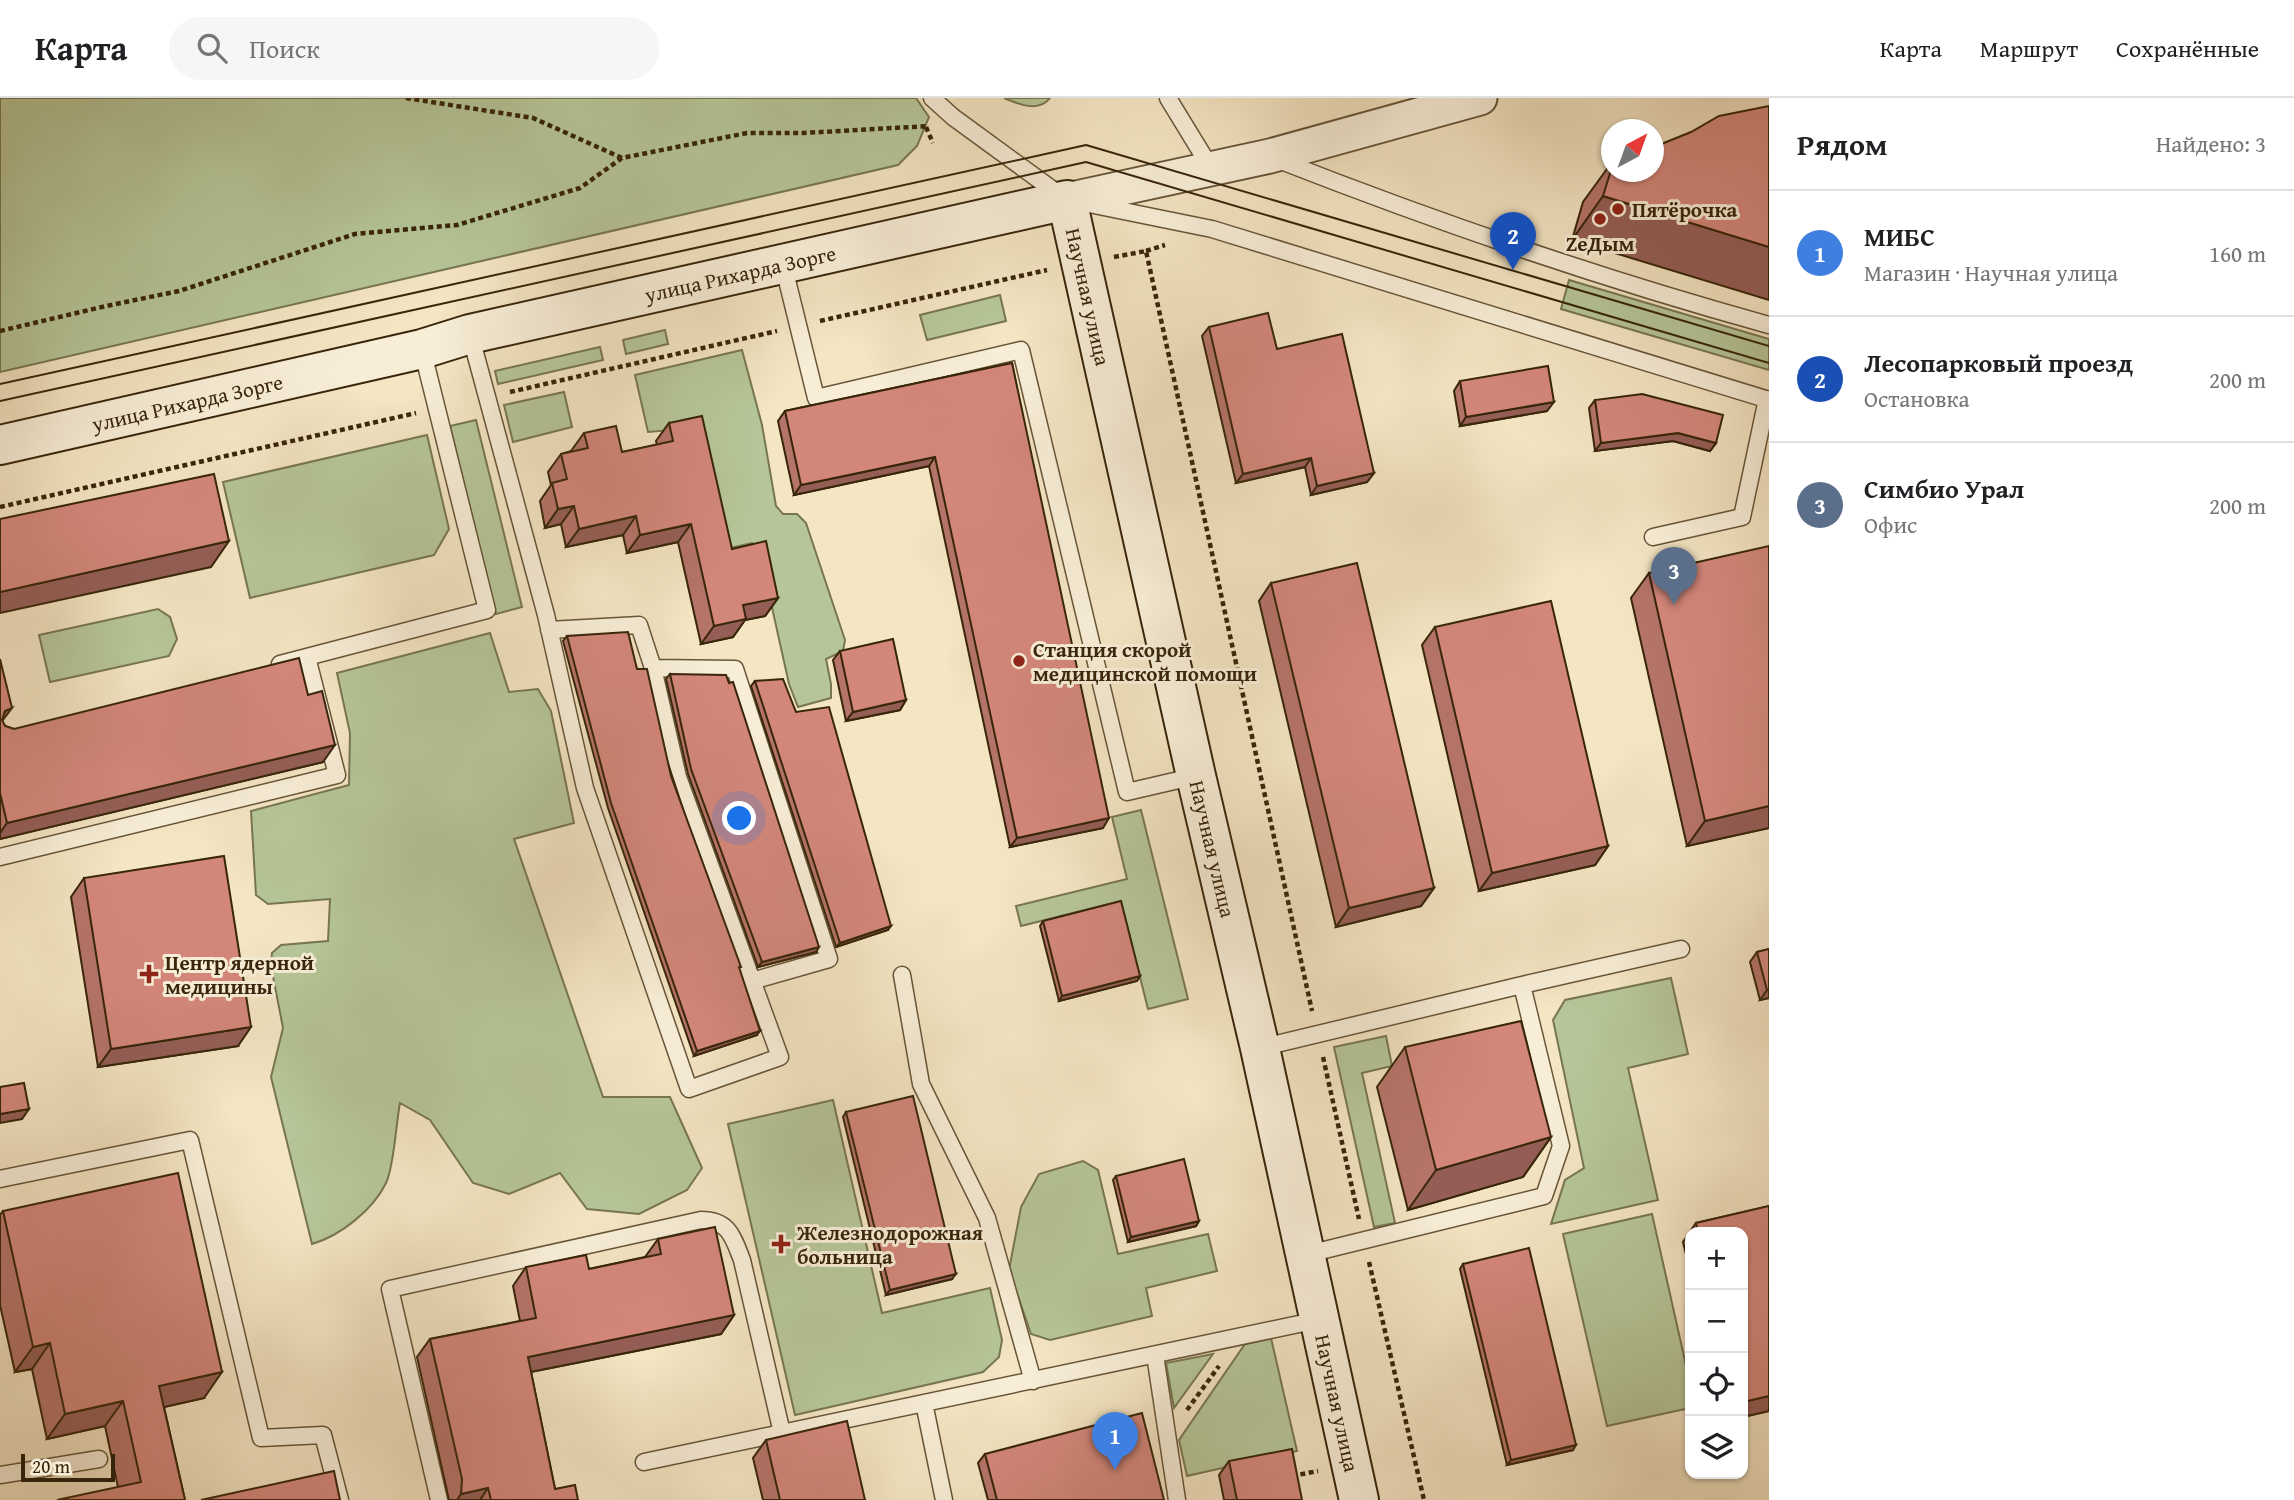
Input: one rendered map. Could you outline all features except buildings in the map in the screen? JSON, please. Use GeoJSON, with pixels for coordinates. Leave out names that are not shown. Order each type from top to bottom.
{"type":"FeatureCollection","features":[{"type":"Feature","properties":{"kind":"street","name":"улица Рихарда Зорге"},"geometry":{"type":"LineString","coordinates":[[0,445],[422,349],[470,334],[1212,170],[1480,98]]}},
{"type":"Feature","properties":{"kind":"street","name":"Научная улица"},"geometry":{"type":"LineString","coordinates":[[1067,200],[1260,1048],[1359,1500]]}},
{"type":"Feature","properties":{"kind":"lane"},"geometry":{"type":"LineString","coordinates":[[932,98],[953,117],[1067,200],[1212,229],[1768,400],[1742,517],[1653,537]]}},
{"type":"Feature","properties":{"kind":"lane"},"geometry":{"type":"LineString","coordinates":[[1168,98],[1212,170]]}},
{"type":"Feature","properties":{"kind":"lane"},"geometry":{"type":"LineString","coordinates":[[1270,156],[1391,204],[1625,284],[1769,326]]}},
{"type":"Feature","properties":{"kind":"lane"},"geometry":{"type":"LineString","coordinates":[[783,264],[816,398],[1021,350],[1127,792],[1196,775]]}},
{"type":"Feature","properties":{"kind":"lane"},"geometry":{"type":"LineString","coordinates":[[470,334],[550,631],[585,788],[689,1089],[779,1057],[678,777],[653,668],[639,625],[550,631]]}},
{"type":"Feature","properties":{"kind":"lane"},"geometry":{"type":"LineString","coordinates":[[267,667],[487,610],[422,349]]}},
{"type":"Feature","properties":{"kind":"lane"},"geometry":{"type":"LineString","coordinates":[[0,857],[337,775],[307,657]]}},
{"type":"Feature","properties":{"kind":"lane"},"geometry":{"type":"LineString","coordinates":[[653,668],[735,669],[829,959],[752,981]]}},
{"type":"Feature","properties":{"kind":"lane"},"geometry":{"type":"LineString","coordinates":[[1260,1048],[1681,949]]}},
{"type":"Feature","properties":{"kind":"lane"},"geometry":{"type":"LineString","coordinates":[[901,975],[921,1084],[987,1218],[1032,1381]]}},
{"type":"Feature","properties":{"kind":"lane"},"geometry":{"type":"LineString","coordinates":[[1304,1255],[1544,1196],[1561,1146],[1522,985]]}},
{"type":"Feature","properties":{"kind":"lane"},"geometry":{"type":"LineString","coordinates":[[0,1179],[190,1140],[261,1438],[323,1435],[340,1500]]}},
{"type":"Feature","properties":{"kind":"lane"},"geometry":{"type":"LineString","coordinates":[[439,1500],[390,1289],[701,1220],[713,1220],[724,1226],[733,1237],[742,1260],[782,1433]]}},
{"type":"Feature","properties":{"kind":"lane"},"geometry":{"type":"LineString","coordinates":[[644,1462],[1318,1320]]}},
{"type":"Feature","properties":{"kind":"lane"},"geometry":{"type":"LineString","coordinates":[[1155,1355],[1177,1500]]}},
{"type":"Feature","properties":{"kind":"lane"},"geometry":{"type":"LineString","coordinates":[[924,1403],[944,1500]]}},
{"type":"Feature","properties":{"kind":"lane"},"geometry":{"type":"LineString","coordinates":[[0,1475],[99,1459]]}},
{"type":"Feature","properties":{"kind":"path"},"geometry":{"type":"LineString","coordinates":[[406,98],[533,118],[622,158]]}},
{"type":"Feature","properties":{"kind":"path"},"geometry":{"type":"LineString","coordinates":[[0,331],[179,291],[355,234],[457,225],[580,188],[622,158],[747,133],[803,134],[934,125]]}},
{"type":"Feature","properties":{"kind":"path"},"geometry":{"type":"LineString","coordinates":[[926,127],[933,143]]}},
{"type":"Feature","properties":{"kind":"path"},"geometry":{"type":"LineString","coordinates":[[487,397],[1080,262],[1146,251],[1317,1034],[1424,1500]]}},
{"type":"Feature","properties":{"kind":"path"},"geometry":{"type":"LineString","coordinates":[[0,507],[437,408]]}},
{"type":"Feature","properties":{"kind":"path"},"geometry":{"type":"LineString","coordinates":[[1168,1436],[1240,1337]]}},
{"type":"Feature","properties":{"kind":"path"},"geometry":{"type":"LineString","coordinates":[[1292,1488],[1290,1476],[1325,1470]]}},
{"type":"Feature","properties":{"kind":"green space"},"geometry":{"type":"Polygon","coordinates":[[[0,98],[916,98],[929,117],[917,146],[898,165],[0,372],[0,98]]]}},
{"type":"Feature","properties":{"kind":"green space"},"geometry":{"type":"Polygon","coordinates":[[[1004,98],[1050,98],[1045,103],[1034,106],[1022,105],[1004,98]]]}},
{"type":"Feature","properties":{"kind":"green space"},"geometry":{"type":"Polygon","coordinates":[[[1569,280],[1769,339],[1769,370],[1561,309],[1569,280]]]}},
{"type":"Feature","properties":{"kind":"green space"},"geometry":{"type":"Polygon","coordinates":[[[1000,295],[1006,321],[927,340],[920,315],[1000,295]]]}},
{"type":"Feature","properties":{"kind":"green space"},"geometry":{"type":"Polygon","coordinates":[[[665,330],[668,344],[626,354],[623,340],[665,330]]]}},
{"type":"Feature","properties":{"kind":"green space"},"geometry":{"type":"Polygon","coordinates":[[[600,347],[603,360],[498,384],[495,371],[600,347]]]}},
{"type":"Feature","properties":{"kind":"green space"},"geometry":{"type":"Polygon","coordinates":[[[742,350],[762,425],[776,506],[783,514],[797,514],[806,523],[845,640],[843,651],[826,659],[831,698],[798,707],[789,684],[759,549],[752,543],[730,548],[695,428],[648,432],[635,375],[742,350]]]}},
{"type":"Feature","properties":{"kind":"green space"},"geometry":{"type":"Polygon","coordinates":[[[564,392],[572,427],[513,442],[504,405],[564,392]]]}},
{"type":"Feature","properties":{"kind":"green space"},"geometry":{"type":"Polygon","coordinates":[[[476,420],[522,607],[496,614],[450,426],[476,420]]]}},
{"type":"Feature","properties":{"kind":"green space"},"geometry":{"type":"Polygon","coordinates":[[[427,435],[449,529],[434,555],[250,598],[223,482],[427,435]]]}},
{"type":"Feature","properties":{"kind":"green space"},"geometry":{"type":"Polygon","coordinates":[[[158,609],[170,617],[177,639],[169,656],[50,682],[39,635],[158,609]]]}},
{"type":"Feature","properties":{"kind":"green space"},"geometry":{"type":"Polygon","coordinates":[[[490,633],[509,692],[538,689],[551,711],[574,823],[514,839],[603,1097],[670,1097],[702,1168],[687,1190],[639,1214],[587,1209],[560,1173],[509,1194],[473,1183],[430,1120],[400,1103],[391,1167],[380,1193],[355,1221],[334,1235],[312,1244],[271,1077],[283,1028],[271,966],[272,953],[281,945],[328,941],[330,899],[268,904],[256,895],[251,811],[349,785],[350,733],[337,673],[490,633]]]}},
{"type":"Feature","properties":{"kind":"green space"},"geometry":{"type":"Polygon","coordinates":[[[1141,810],[1188,999],[1148,1009],[1121,901],[1021,926],[1016,906],[1127,879],[1112,817],[1141,810]]]}},
{"type":"Feature","properties":{"kind":"green space"},"geometry":{"type":"Polygon","coordinates":[[[1671,978],[1688,1054],[1628,1068],[1658,1200],[1551,1224],[1565,1180],[1584,1168],[1553,1020],[1565,1000],[1671,978]]]}},
{"type":"Feature","properties":{"kind":"green space"},"geometry":{"type":"Polygon","coordinates":[[[1386,1036],[1392,1066],[1362,1073],[1395,1223],[1374,1227],[1334,1047],[1386,1036]]]}},
{"type":"Feature","properties":{"kind":"green space"},"geometry":{"type":"Polygon","coordinates":[[[833,1100],[882,1313],[990,1288],[1002,1340],[999,1357],[983,1372],[795,1415],[728,1124],[833,1100]]]}},
{"type":"Feature","properties":{"kind":"green space"},"geometry":{"type":"Polygon","coordinates":[[[1083,1161],[1098,1170],[1118,1254],[1208,1234],[1217,1271],[1146,1288],[1152,1316],[1050,1340],[1031,1334],[1009,1270],[1021,1207],[1039,1174],[1083,1161]]]}},
{"type":"Feature","properties":{"kind":"green space"},"geometry":{"type":"Polygon","coordinates":[[[1652,1214],[1685,1361],[1685,1409],[1607,1426],[1563,1234],[1652,1214]]]}},
{"type":"Feature","properties":{"kind":"green space"},"geometry":{"type":"Polygon","coordinates":[[[1271,1338],[1297,1451],[1187,1476],[1179,1440],[1245,1344],[1271,1338]]]}},
{"type":"Feature","properties":{"kind":"green space"},"geometry":{"type":"Polygon","coordinates":[[[1213,1354],[1174,1408],[1166,1363],[1213,1354]]]}},
{"type":"Feature","properties":{"kind":"tram line"},"geometry":{"type":"LineString","coordinates":[[0,384],[1086,145],[1769,346]]}},
{"type":"Feature","properties":{"kind":"tram line"},"geometry":{"type":"LineString","coordinates":[[0,401],[1086,162],[1769,363]]}},
{"type":"Feature","properties":{"kind":"place","name":"Пятёрочка"},"geometry":{"type":"Point","coordinates":[1618,209]}},
{"type":"Feature","properties":{"kind":"place","name":"ZeДым"},"geometry":{"type":"Point","coordinates":[1600,219]}},
{"type":"Feature","properties":{"kind":"place","name":"Лесопарковый проезд"},"geometry":{"type":"Point","coordinates":[1513,270]}},
{"type":"Feature","properties":{"kind":"place","name":"Симбио Урал"},"geometry":{"type":"Point","coordinates":[1674,605]}},
{"type":"Feature","properties":{"kind":"place","name":"Станция скорой медицинской помощи"},"geometry":{"type":"Point","coordinates":[1019,661]}},
{"type":"Feature","properties":{"kind":"place","name":"Центр ядерной медицины"},"geometry":{"type":"Point","coordinates":[149,974]}},
{"type":"Feature","properties":{"kind":"place","name":"Железнодорожная больница"},"geometry":{"type":"Point","coordinates":[781,1244]}},
{"type":"Feature","properties":{"kind":"place","name":"МИБС"},"geometry":{"type":"Point","coordinates":[1115,1470]}}]}
